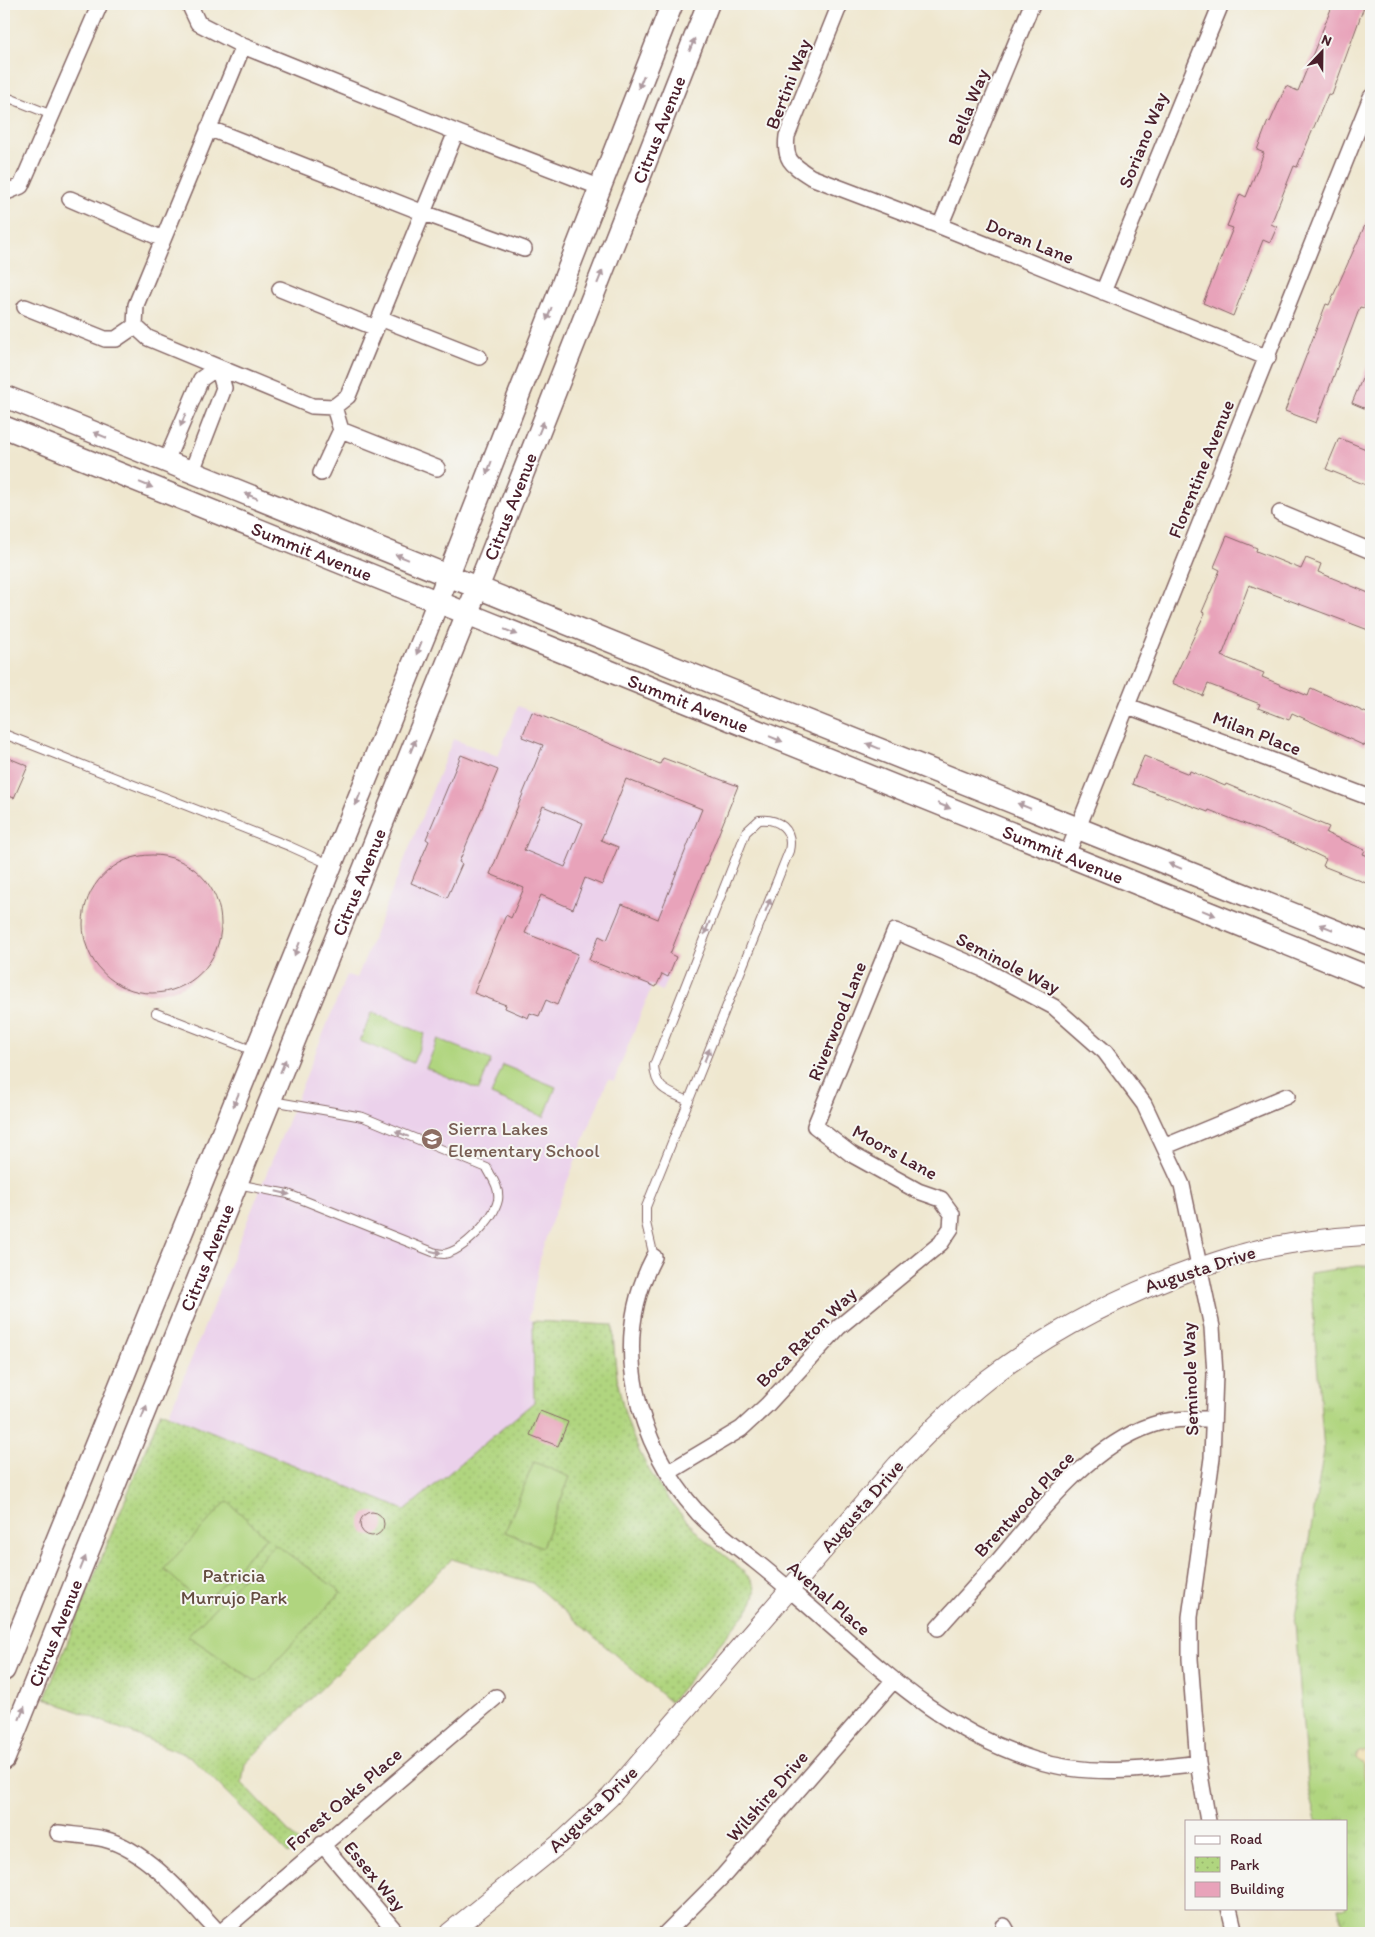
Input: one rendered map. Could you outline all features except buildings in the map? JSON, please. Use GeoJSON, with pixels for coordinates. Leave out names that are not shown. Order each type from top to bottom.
{"type":"FeatureCollection","features":[{"type":"Feature","properties":{"kind":"main road","name":"Citrus Avenue"},"geometry":{"type":"LineString","coordinates":[[4,1670],[331,865],[672,4]]}},
{"type":"Feature","properties":{"kind":"main road","name":"Citrus Avenue"},"geometry":{"type":"LineString","coordinates":[[4,1758],[477,587],[708,4]]}},
{"type":"Feature","properties":{"kind":"main road","name":"Summit Avenue"},"geometry":{"type":"LineString","coordinates":[[4,396],[1371,945]]}},
{"type":"Feature","properties":{"kind":"main road","name":"Summit Avenue"},"geometry":{"type":"LineString","coordinates":[[4,427],[1371,978]]}},
{"type":"Feature","properties":{"kind":"street"},"geometry":{"type":"LineString","coordinates":[[4,190],[9,191],[21,186],[100,4]]}},
{"type":"Feature","properties":{"kind":"street"},"geometry":{"type":"LineString","coordinates":[[193,4],[191,8],[198,23],[243,46],[456,132],[600,187]]}},
{"type":"Feature","properties":{"kind":"street","name":"Bertini Way"},"geometry":{"type":"LineString","coordinates":[[786,151],[787,136],[840,4]]}},
{"type":"Feature","properties":{"kind":"street","name":"Bella Way"},"geometry":{"type":"LineString","coordinates":[[940,226],[1032,4]]}},
{"type":"Feature","properties":{"kind":"street","name":"Soriano Way"},"geometry":{"type":"LineString","coordinates":[[1103,292],[1221,4]]}},
{"type":"Feature","properties":{"kind":"street"},"geometry":{"type":"LineString","coordinates":[[135,326],[136,305],[243,46]]}},
{"type":"Feature","properties":{"kind":"street","name":"Florentine Avenue"},"geometry":{"type":"LineString","coordinates":[[1067,856],[1370,102]]}},
{"type":"Feature","properties":{"kind":"street"},"geometry":{"type":"LineString","coordinates":[[208,128],[424,213],[524,249]]}},
{"type":"Feature","properties":{"kind":"street"},"geometry":{"type":"LineString","coordinates":[[135,326],[148,338],[312,406],[334,407],[348,396],[456,132]]}},
{"type":"Feature","properties":{"kind":"street","name":"Doran Lane"},"geometry":{"type":"LineString","coordinates":[[786,151],[792,165],[811,177],[940,226],[1268,358]]}},
{"type":"Feature","properties":{"kind":"street"},"geometry":{"type":"LineString","coordinates":[[70,199],[163,238]]}},
{"type":"Feature","properties":{"kind":"street"},"geometry":{"type":"LineString","coordinates":[[280,289],[479,357]]}},
{"type":"Feature","properties":{"kind":"street"},"geometry":{"type":"LineString","coordinates":[[25,307],[106,339],[116,339],[135,326]]}},
{"type":"Feature","properties":{"kind":"street"},"geometry":{"type":"LineString","coordinates":[[166,461],[201,378],[218,367]]}},
{"type":"Feature","properties":{"kind":"street"},"geometry":{"type":"LineString","coordinates":[[192,472],[224,388],[218,367]]}},
{"type":"Feature","properties":{"kind":"street"},"geometry":{"type":"LineString","coordinates":[[191,402],[215,411]]}},
{"type":"Feature","properties":{"kind":"street"},"geometry":{"type":"LineString","coordinates":[[321,473],[341,430],[334,407]]}},
{"type":"Feature","properties":{"kind":"street"},"geometry":{"type":"LineString","coordinates":[[341,430],[436,468]]}},
{"type":"Feature","properties":{"kind":"street"},"geometry":{"type":"LineString","coordinates":[[1280,513],[1371,551]]}},
{"type":"Feature","properties":{"kind":"street","name":"Milan Place"},"geometry":{"type":"LineString","coordinates":[[1128,706],[1371,798]]}},
{"type":"Feature","properties":{"kind":"street","name":"Riverwood Lane"},"geometry":{"type":"LineString","coordinates":[[815,1126],[895,931]]}},
{"type":"Feature","properties":{"kind":"street","name":"Seminole Way"},"geometry":{"type":"LineString","coordinates":[[895,931],[983,968],[1054,1007],[1105,1052],[1144,1104],[1166,1146],[1182,1185],[1212,1327],[1214,1374],[1212,1458],[1190,1617],[1190,1658],[1198,1764],[1208,1820]]}},
{"type":"Feature","properties":{"kind":"street"},"geometry":{"type":"LineString","coordinates":[[1166,1146],[1287,1096]]}},
{"type":"Feature","properties":{"kind":"street","name":"Moors Lane"},"geometry":{"type":"LineString","coordinates":[[815,1126],[851,1154],[918,1191],[941,1199],[952,1214]]}},
{"type":"Feature","properties":{"kind":"street","name":"Boca Raton Way"},"geometry":{"type":"LineString","coordinates":[[669,1472],[741,1428],[767,1405],[839,1327],[941,1243],[951,1228],[952,1214]]}},
{"type":"Feature","properties":{"kind":"street","name":"Augusta Drive"},"geometry":{"type":"LineString","coordinates":[[449,1933],[564,1840],[610,1797],[897,1465],[941,1419],[987,1380],[1036,1344],[1081,1317],[1149,1285],[1265,1248],[1326,1238],[1371,1235]]}},
{"type":"Feature","properties":{"kind":"street","name":"Avenal Place"},"geometry":{"type":"LineString","coordinates":[[654,1257],[637,1297],[631,1324],[630,1356],[642,1420],[656,1451],[698,1513],[893,1681],[945,1720],[965,1731],[1015,1753],[1053,1766],[1122,1771],[1198,1764]]}},
{"type":"Feature","properties":{"kind":"street","name":"Brentwood Place"},"geometry":{"type":"LineString","coordinates":[[938,1628],[1033,1519],[1070,1479],[1090,1462],[1129,1436],[1152,1425],[1180,1419],[1213,1419]]}},
{"type":"Feature","properties":{"kind":"street","name":"Wilshire Drive"},"geometry":{"type":"LineString","coordinates":[[666,1933],[724,1875],[893,1681]]}},
{"type":"Feature","properties":{"kind":"street","name":"Forest Oaks Place"},"geometry":{"type":"LineString","coordinates":[[220,1933],[496,1696]]}},
{"type":"Feature","properties":{"kind":"street"},"geometry":{"type":"LineString","coordinates":[[58,1833],[106,1839],[136,1854],[164,1875],[220,1933]]}},
{"type":"Feature","properties":{"kind":"street","name":"Essex Way"},"geometry":{"type":"LineString","coordinates":[[322,1844],[396,1933]]}},
{"type":"Feature","properties":{"kind":"street"},"geometry":{"type":"LineString","coordinates":[[1229,1910],[1235,1933]]}},
{"type":"Feature","properties":{"kind":"lane"},"geometry":{"type":"LineString","coordinates":[[4,96],[52,115]]}},
{"type":"Feature","properties":{"kind":"lane"},"geometry":{"type":"LineString","coordinates":[[4,734],[289,846],[331,865]]}},
{"type":"Feature","properties":{"kind":"lane"},"geometry":{"type":"LineString","coordinates":[[654,1257],[646,1224],[646,1207],[689,1101],[790,851],[790,837],[786,829],[776,821],[759,820],[746,832],[654,1065],[656,1082],[662,1088],[689,1101]]}},
{"type":"Feature","properties":{"kind":"lane"},"geometry":{"type":"LineString","coordinates":[[156,1012],[255,1052]]}},
{"type":"Feature","properties":{"kind":"lane"},"geometry":{"type":"LineString","coordinates":[[236,1184],[288,1194],[433,1252],[444,1254],[462,1246],[485,1223],[498,1201],[497,1186],[487,1168],[363,1117],[269,1100]]}},
{"type":"Feature","properties":{"kind":"shaded area","name":"Sierra Lakes Elementary School"},"geometry":{"type":"Polygon","coordinates":[[[518,706],[660,764],[663,758],[738,786],[670,954],[676,957],[668,977],[662,991],[652,986],[614,1081],[608,1079],[550,1225],[541,1253],[529,1319],[533,1321],[534,1402],[405,1510],[169,1414],[347,975],[357,978],[453,739],[498,756],[518,706]]]}},
{"type":"Feature","properties":{"kind":"green space"},"geometry":{"type":"Polygon","coordinates":[[[372,1012],[425,1034],[413,1063],[360,1041],[372,1012]]]}},
{"type":"Feature","properties":{"kind":"green space"},"geometry":{"type":"Polygon","coordinates":[[[438,1039],[491,1060],[479,1090],[426,1068],[438,1039]]]}},
{"type":"Feature","properties":{"kind":"green space"},"geometry":{"type":"Polygon","coordinates":[[[503,1065],[556,1087],[544,1117],[491,1095],[503,1065]]]}},
{"type":"Feature","properties":{"kind":"green space"},"geometry":{"type":"Polygon","coordinates":[[[1357,1266],[1371,1266],[1371,1933],[1344,1933],[1338,1910],[1348,1910],[1348,1820],[1316,1820],[1308,1790],[1295,1623],[1324,1451],[1310,1273],[1357,1266]]]}},
{"type":"Feature","properties":{"kind":"green space","name":"Patricia Murrujo Park"},"geometry":{"type":"Polygon","coordinates":[[[533,1321],[613,1325],[615,1357],[625,1414],[634,1440],[646,1464],[679,1512],[701,1536],[745,1573],[754,1585],[755,1596],[746,1613],[670,1702],[532,1583],[452,1559],[245,1764],[242,1783],[300,1844],[288,1854],[191,1757],[45,1698],[161,1411],[405,1510],[534,1402],[533,1321]]]}},
{"type":"Feature","properties":{"kind":"green space"},"geometry":{"type":"Polygon","coordinates":[[[534,1462],[570,1477],[542,1547],[505,1532],[534,1462]]]}},
{"type":"Feature","properties":{"kind":"green space"},"geometry":{"type":"Polygon","coordinates":[[[227,1501],[266,1537],[203,1605],[164,1569],[227,1501]]]}},
{"type":"Feature","properties":{"kind":"green space"},"geometry":{"type":"Polygon","coordinates":[[[275,1544],[341,1592],[257,1682],[188,1636],[275,1544]]]}},
{"type":"Feature","properties":{"kind":"sand"},"geometry":{"type":"Polygon","coordinates":[[[1371,1750],[1371,1791],[1364,1776],[1364,1766],[1357,1756],[1359,1751],[1371,1750]]]}},
{"type":"Feature","properties":{"kind":"place","name":"Sierra Lakes Elementary School"},"geometry":{"type":"Point","coordinates":[432,1139]}}]}
